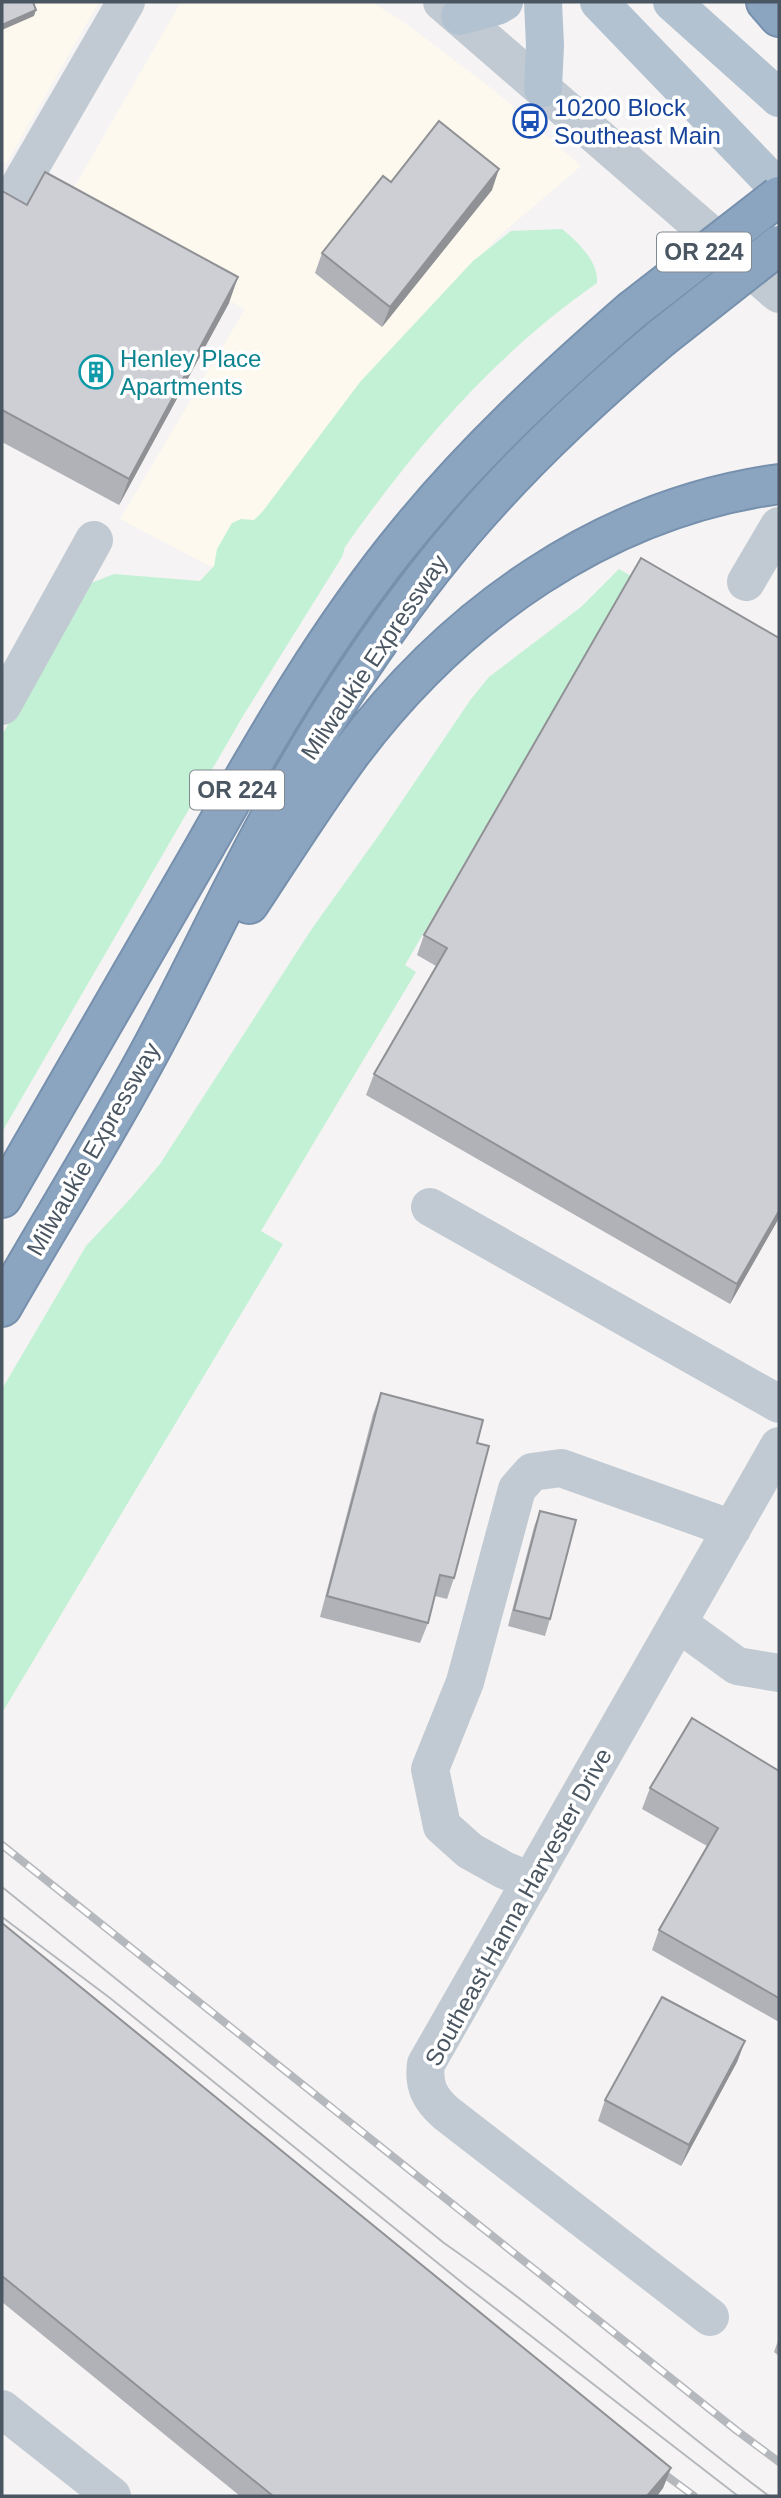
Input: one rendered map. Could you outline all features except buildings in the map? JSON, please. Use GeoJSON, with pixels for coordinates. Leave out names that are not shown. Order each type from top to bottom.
{"type":"FeatureCollection","features":[{"type":"Feature","properties":{"kind":"highway"},"geometry":{"type":"LineString","coordinates":[[766,2],[779,17]]}},
{"type":"Feature","properties":{"kind":"highway","name":"Milwaukie Expressway"},"geometry":{"type":"LineString","coordinates":[[2,1198],[273,729],[359,596],[408,533],[461,472],[517,415],[631,312],[779,195]]}},
{"type":"Feature","properties":{"kind":"highway","name":"Milwaukie Expressway"},"geometry":{"type":"LineString","coordinates":[[2,1307],[155,1042],[270,817],[395,619],[441,558],[492,498],[602,388],[779,245]]}},
{"type":"Feature","properties":{"kind":"highway"},"geometry":{"type":"LineString","coordinates":[[155,1042],[350,754],[398,697],[471,625],[525,583],[581,548],[642,520],[696,502],[750,488],[779,484]]}},
{"type":"Feature","properties":{"kind":"main road"},"geometry":{"type":"LineString","coordinates":[[451,9],[497,6],[504,2]]}},
{"type":"Feature","properties":{"kind":"main road"},"geometry":{"type":"LineString","coordinates":[[543,2],[543,88]]}},
{"type":"Feature","properties":{"kind":"main road"},"geometry":{"type":"LineString","coordinates":[[599,2],[779,189]]}},
{"type":"Feature","properties":{"kind":"main road"},"geometry":{"type":"LineString","coordinates":[[672,2],[779,98]]}},
{"type":"Feature","properties":{"kind":"street"},"geometry":{"type":"LineString","coordinates":[[2,216],[126,2]]}},
{"type":"Feature","properties":{"kind":"street"},"geometry":{"type":"LineString","coordinates":[[451,9],[779,294]]}},
{"type":"Feature","properties":{"kind":"street"},"geometry":{"type":"LineString","coordinates":[[746,582],[779,526]]}},
{"type":"Feature","properties":{"kind":"street"},"geometry":{"type":"LineString","coordinates":[[2,706],[94,540]]}},
{"type":"Feature","properties":{"kind":"street"},"geometry":{"type":"LineString","coordinates":[[430,1207],[779,1405]]}},
{"type":"Feature","properties":{"kind":"street","name":"Southeast Hanna Harvester Drive"},"geometry":{"type":"LineString","coordinates":[[709,2317],[446,2113],[432,2100],[424,2076],[426,2064],[779,1446]]}},
{"type":"Feature","properties":{"kind":"street"},"geometry":{"type":"LineString","coordinates":[[531,1881],[470,1851],[442,1826],[430,1769],[465,1682],[517,1489],[532,1472],[561,1468],[732,1530]]}},
{"type":"Feature","properties":{"kind":"street"},"geometry":{"type":"LineString","coordinates":[[678,1623],[737,1666],[779,1673]]}},
{"type":"Feature","properties":{"kind":"street"},"geometry":{"type":"LineString","coordinates":[[2,2409],[112,2496]]}},
{"type":"Feature","properties":{"kind":"shaded area"},"geometry":{"type":"Polygon","coordinates":[[[2,2],[99,2],[6,164],[2,162],[2,2]]]}},
{"type":"Feature","properties":{"kind":"shaded area"},"geometry":{"type":"Polygon","coordinates":[[[181,2],[372,2],[402,21],[495,91],[581,166],[499,236],[361,389],[219,571],[120,519],[245,309],[61,210],[181,2]]]}},
{"type":"Feature","properties":{"kind":"green space"},"geometry":{"type":"Polygon","coordinates":[[[562,229],[591,260],[597,283],[525,340],[459,404],[400,473],[345,547],[342,557],[243,716],[2,1132],[2,735],[86,585],[114,574],[200,581],[214,566],[217,549],[232,523],[241,519],[254,520],[263,511],[360,382],[473,261],[511,231],[562,229]]]}},
{"type":"Feature","properties":{"kind":"green space"},"geometry":{"type":"Polygon","coordinates":[[[619,569],[631,576],[405,965],[416,972],[261,1231],[283,1244],[2,1713],[2,1389],[86,1246],[160,1164],[311,930],[471,699],[489,677],[581,607],[619,569]]]}},
{"type":"Feature","properties":{"kind":"tram line"},"geometry":{"type":"LineString","coordinates":[[2,1887],[444,2243],[527,2304],[769,2496]]}},
{"type":"Feature","properties":{"kind":"tram line"},"geometry":{"type":"LineString","coordinates":[[2,1917],[110,1998],[465,2285],[738,2496]]}},
{"type":"Feature","properties":{"kind":"railway"},"geometry":{"type":"LineString","coordinates":[[2,1845],[779,2462]]}},
{"type":"Feature","properties":{"kind":"railway"},"geometry":{"type":"LineString","coordinates":[[652,2465],[694,2496]]}},
{"type":"Feature","properties":{"kind":"place","name":"10200 Block Southeast Main"},"geometry":{"type":"Point","coordinates":[530,121]}},
{"type":"Feature","properties":{"kind":"place","name":"Henley Place Apartments"},"geometry":{"type":"Point","coordinates":[96,372]}}]}
